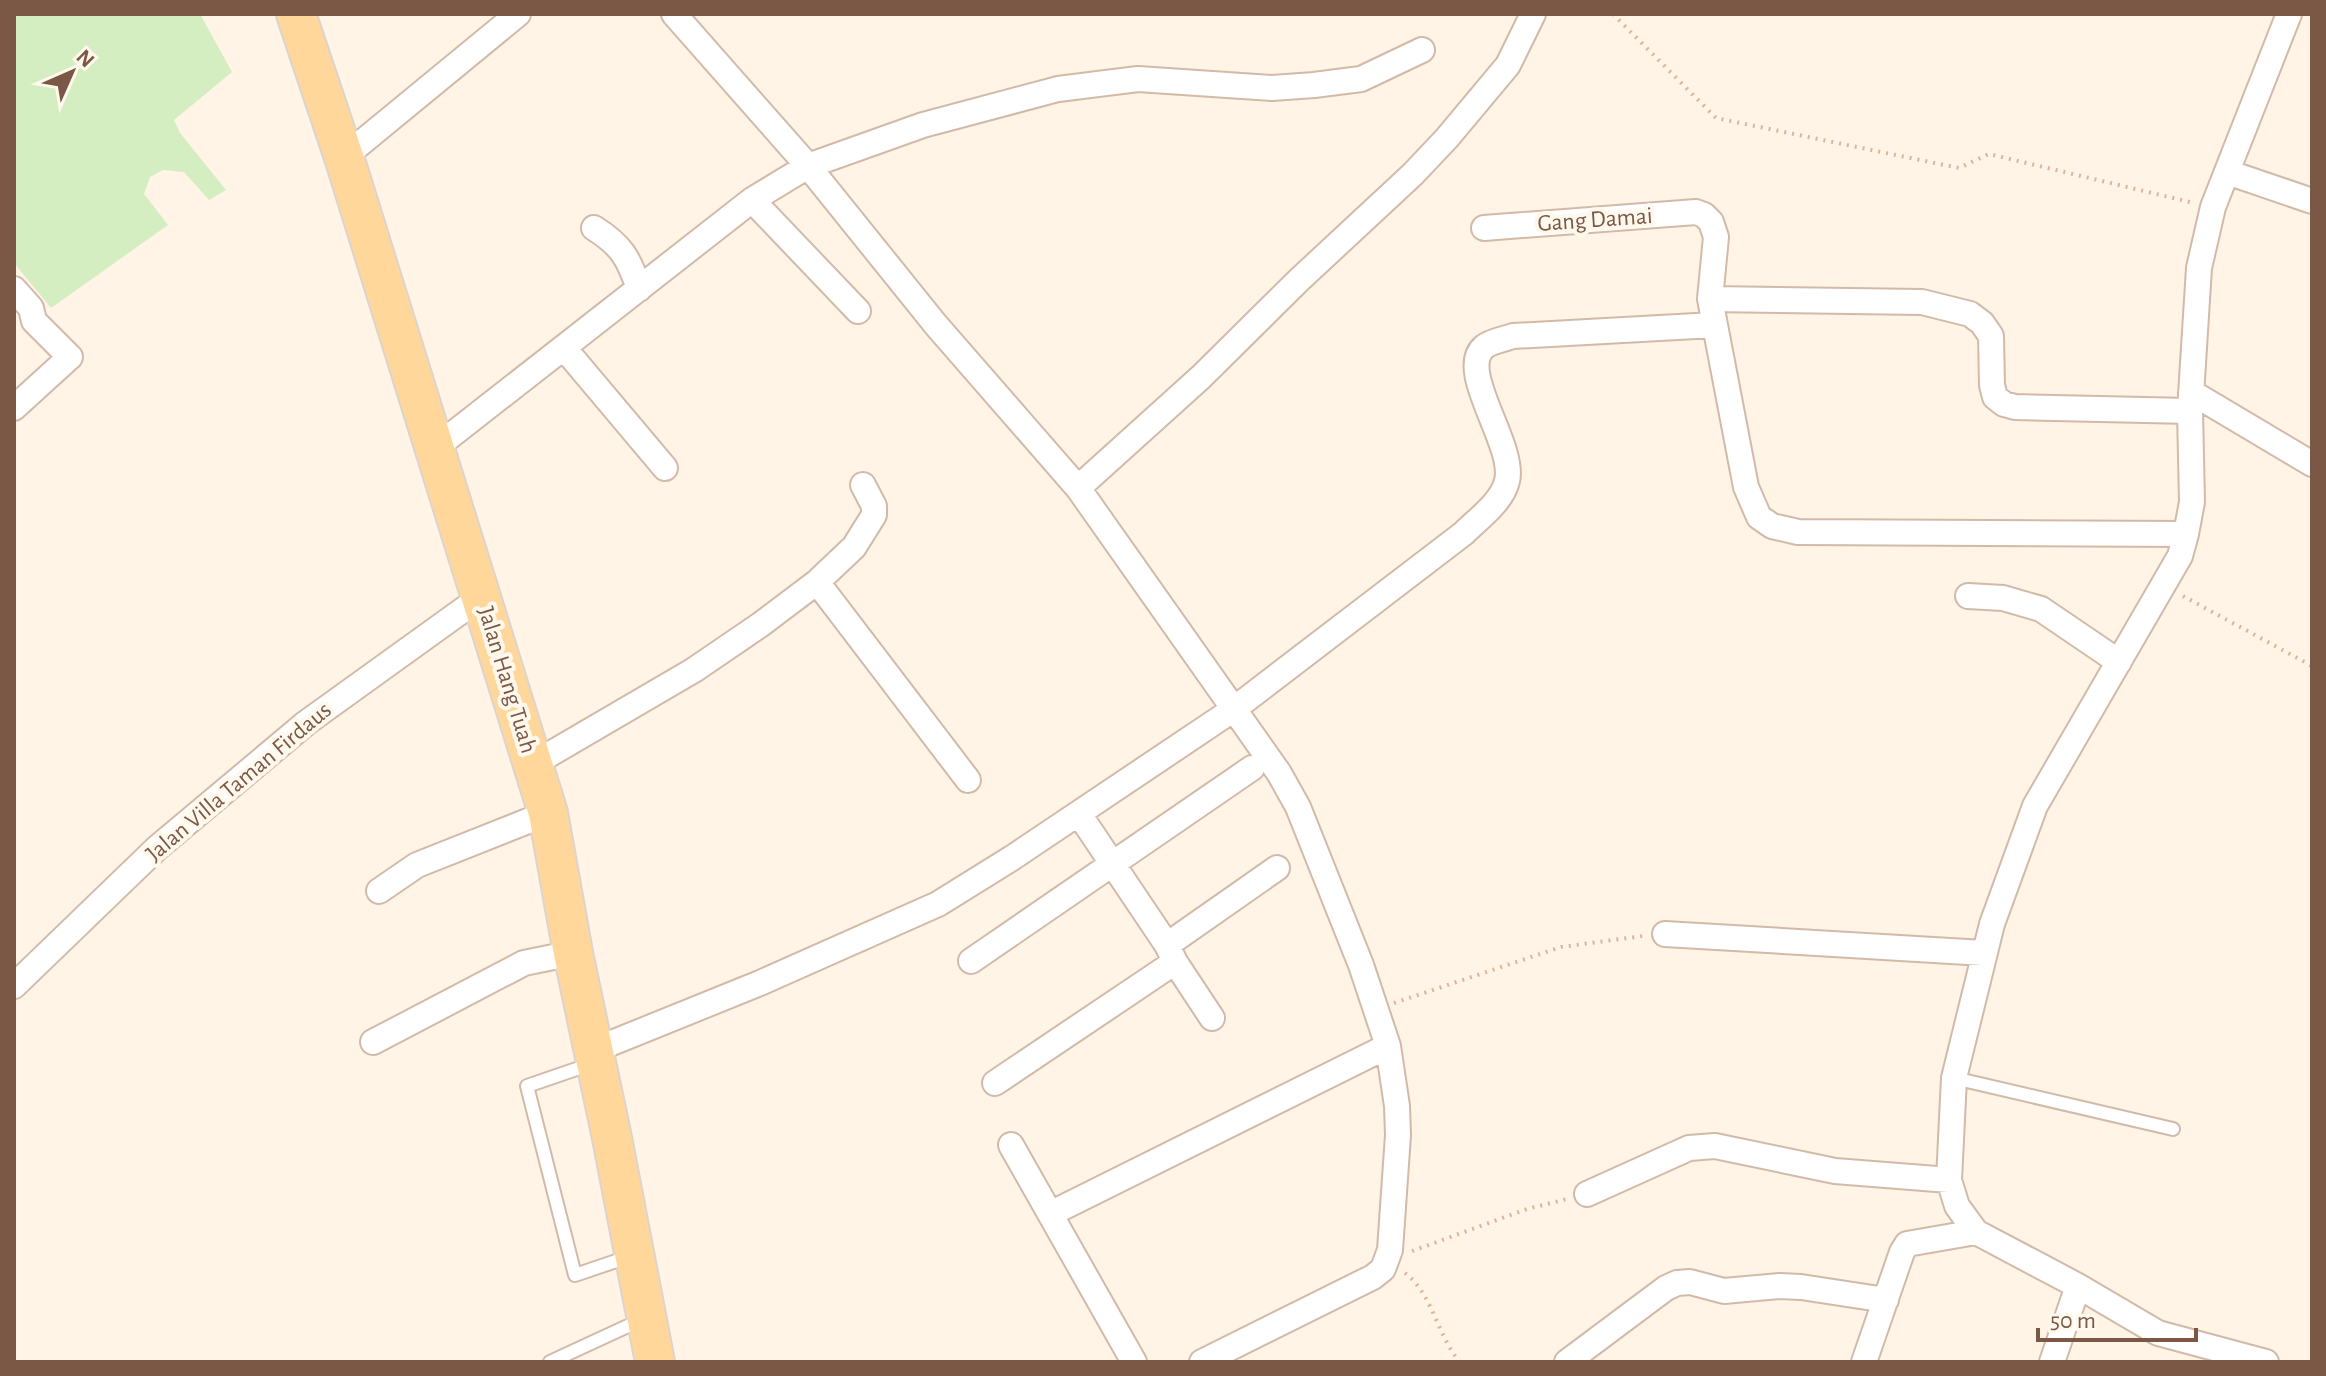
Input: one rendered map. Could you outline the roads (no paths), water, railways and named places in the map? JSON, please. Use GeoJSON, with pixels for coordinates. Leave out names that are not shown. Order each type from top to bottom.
{"type":"FeatureCollection","features":[{"type":"Feature","properties":{"kind":"main road","name":"Jalan Hang Tuah"},"geometry":{"type":"LineString","coordinates":[[296,14],[344,157],[548,813],[655,1362]]}},
{"type":"Feature","properties":{"kind":"street"},"geometry":{"type":"LineString","coordinates":[[344,157],[518,14]]}},
{"type":"Feature","properties":{"kind":"street"},"geometry":{"type":"LineString","coordinates":[[675,14],[808,166],[936,325],[1078,488],[1279,773],[1298,807],[1388,1046],[1398,1135],[1386,1260],[1373,1277],[1206,1361]]}},
{"type":"Feature","properties":{"kind":"street"},"geometry":{"type":"LineString","coordinates":[[1078,488],[1201,377],[1413,174],[1508,65],[1533,14]]}},
{"type":"Feature","properties":{"kind":"street"},"geometry":{"type":"LineString","coordinates":[[2266,1362],[2158,1333],[1976,1232],[1957,1206],[1949,1180],[1954,1078],[1992,924],[2035,806],[2180,556],[2192,502],[2191,402],[2199,268],[2213,207],[2289,14]]}},
{"type":"Feature","properties":{"kind":"street"},"geometry":{"type":"LineString","coordinates":[[435,448],[752,200],[808,166],[923,125],[1058,89],[1138,79],[1272,88],[1314,85],[1361,79],[1422,50]]}},
{"type":"Feature","properties":{"kind":"street"},"geometry":{"type":"LineString","coordinates":[[2227,172],[2312,201]]}},
{"type":"Feature","properties":{"kind":"street"},"geometry":{"type":"LineString","coordinates":[[752,200],[858,311]]}},
{"type":"Feature","properties":{"kind":"street","name":"Gang Damai"},"geometry":{"type":"LineString","coordinates":[[1484,228],[1696,212],[1711,222],[1716,237],[1710,299]]}},
{"type":"Feature","properties":{"kind":"street"},"geometry":{"type":"LineString","coordinates":[[594,228],[612,239],[625,253],[639,289]]}},
{"type":"Feature","properties":{"kind":"street"},"geometry":{"type":"LineString","coordinates":[[14,289],[31,308],[27,328],[60,366],[14,408]]}},
{"type":"Feature","properties":{"kind":"street"},"geometry":{"type":"LineString","coordinates":[[2186,534],[1798,532],[1772,526],[1759,517],[1746,487],[1710,299],[1922,302],[1970,314],[1982,323],[1991,336],[1992,385],[1995,397],[2004,404],[2015,407],[2191,402],[2312,464]]}},
{"type":"Feature","properties":{"kind":"street"},"geometry":{"type":"LineString","coordinates":[[594,1057],[938,904],[1079,814],[1234,709],[1464,533],[1498,499],[1508,481],[1507,454],[1477,376],[1476,358],[1485,346],[1513,336],[1714,325]]}},
{"type":"Feature","properties":{"kind":"street"},"geometry":{"type":"LineString","coordinates":[[564,348],[665,468]]}},
{"type":"Feature","properties":{"kind":"street"},"geometry":{"type":"LineString","coordinates":[[533,764],[694,670],[817,582],[854,547],[874,515],[874,506],[863,485]]}},
{"type":"Feature","properties":{"kind":"street"},"geometry":{"type":"LineString","coordinates":[[817,582],[968,780]]}},
{"type":"Feature","properties":{"kind":"street"},"geometry":{"type":"LineString","coordinates":[[1968,596],[2003,598],[2041,609],[2119,662]]}},
{"type":"Feature","properties":{"kind":"street","name":"Jalan Villa Taman Firdaus"},"geometry":{"type":"LineString","coordinates":[[14,986],[157,848],[237,780],[306,723],[481,597]]}},
{"type":"Feature","properties":{"kind":"street"},"geometry":{"type":"LineString","coordinates":[[971,961],[1252,768]]}},
{"type":"Feature","properties":{"kind":"street"},"geometry":{"type":"LineString","coordinates":[[379,891],[417,865],[548,813]]}},
{"type":"Feature","properties":{"kind":"street"},"geometry":{"type":"LineString","coordinates":[[1079,814],[1212,1018]]}},
{"type":"Feature","properties":{"kind":"street"},"geometry":{"type":"LineString","coordinates":[[995,1083],[1171,954],[1277,868]]}},
{"type":"Feature","properties":{"kind":"street"},"geometry":{"type":"LineString","coordinates":[[1665,934],[1984,953]]}},
{"type":"Feature","properties":{"kind":"street"},"geometry":{"type":"LineString","coordinates":[[373,1042],[524,963],[573,953]]}},
{"type":"Feature","properties":{"kind":"street"},"geometry":{"type":"LineString","coordinates":[[1050,1214],[1388,1046]]}},
{"type":"Feature","properties":{"kind":"street"},"geometry":{"type":"LineString","coordinates":[[1011,1145],[1134,1362]]}},
{"type":"Feature","properties":{"kind":"street"},"geometry":{"type":"LineString","coordinates":[[1587,1194],[1689,1148],[1715,1146],[1835,1171],[1949,1180]]}},
{"type":"Feature","properties":{"kind":"street"},"geometry":{"type":"LineString","coordinates":[[1864,1362],[1907,1244],[1976,1232]]}},
{"type":"Feature","properties":{"kind":"street"},"geometry":{"type":"LineString","coordinates":[[1572,1358],[1677,1283],[1690,1282],[1724,1291],[1801,1287],[1886,1300]]}},
{"type":"Feature","properties":{"kind":"street"},"geometry":{"type":"LineString","coordinates":[[2052,1362],[2078,1286]]}},
{"type":"Feature","properties":{"kind":"lane"},"geometry":{"type":"LineString","coordinates":[[594,1057],[527,1086],[575,1275],[634,1255]]}},
{"type":"Feature","properties":{"kind":"lane"},"geometry":{"type":"LineString","coordinates":[[1954,1078],[2173,1129]]}},
{"type":"Feature","properties":{"kind":"lane"},"geometry":{"type":"LineString","coordinates":[[550,1362],[646,1318]]}}]}
